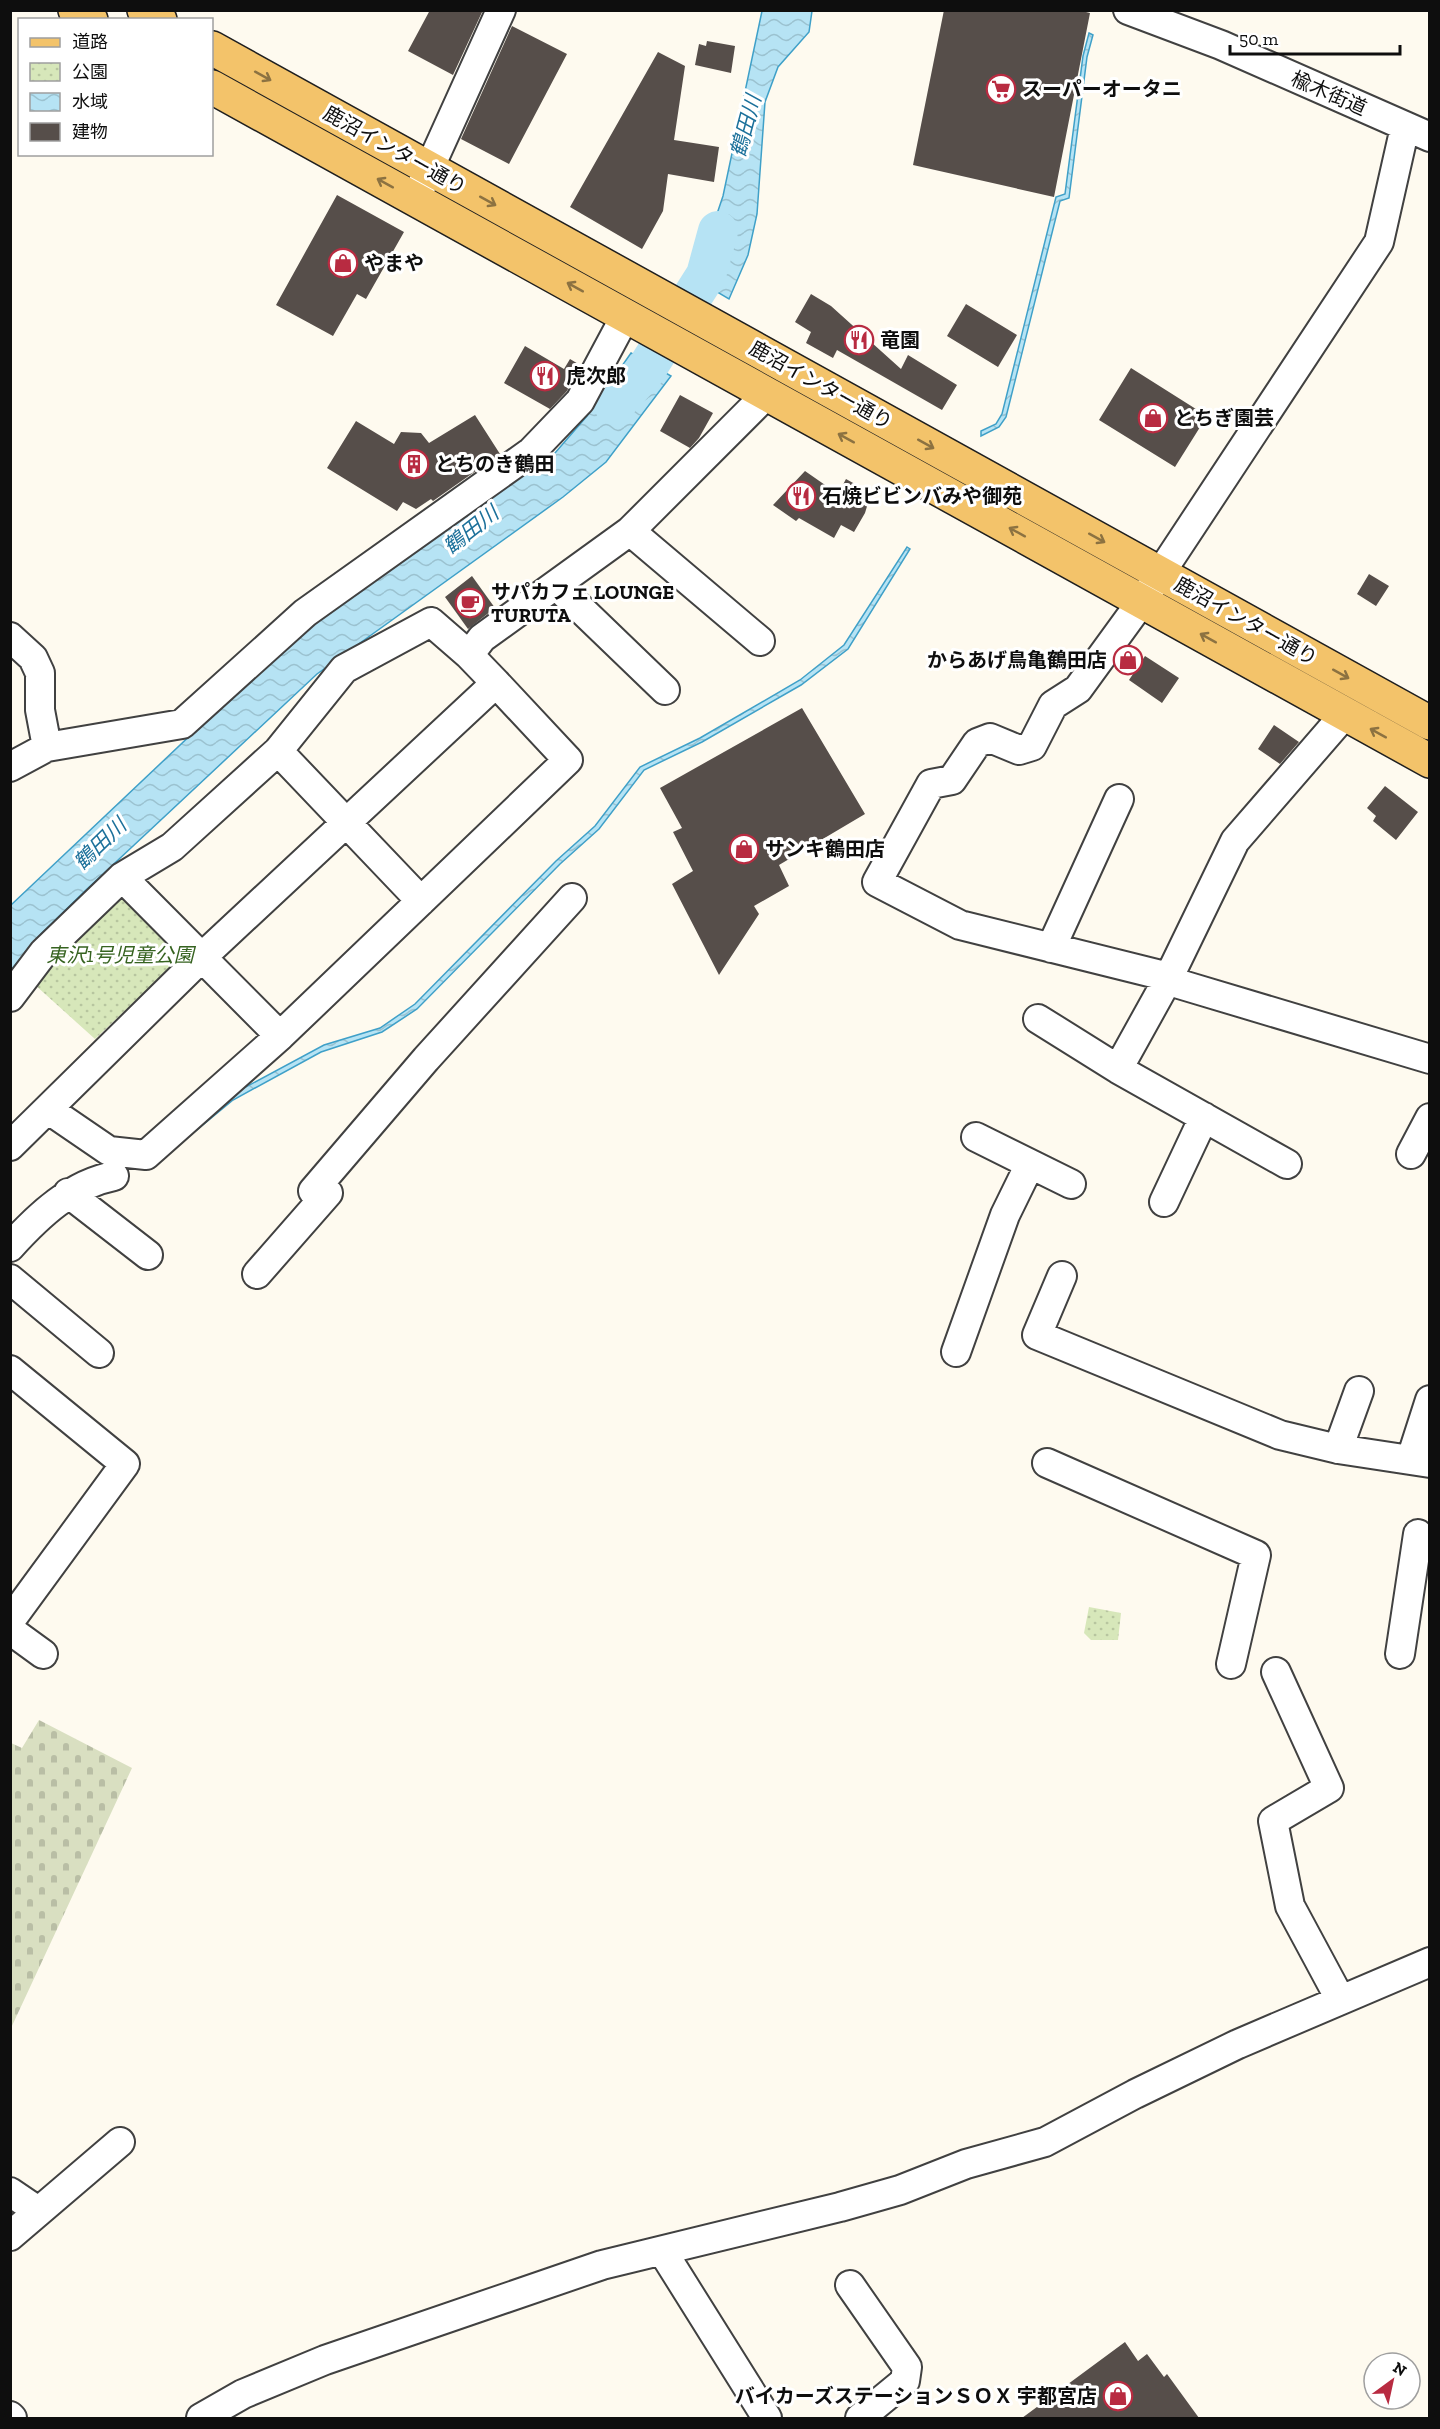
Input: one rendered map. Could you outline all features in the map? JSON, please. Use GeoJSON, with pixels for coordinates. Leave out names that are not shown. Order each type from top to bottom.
{"type":"FeatureCollection","features":[{"type":"Feature","properties":{"kind":"main road"},"geometry":{"type":"LineString","coordinates":[[75,10],[88,18]]}},
{"type":"Feature","properties":{"kind":"main road"},"geometry":{"type":"LineString","coordinates":[[144,10],[157,18]]}},
{"type":"Feature","properties":{"kind":"main road","name":"鹿沼インター通り"},"geometry":{"type":"LineString","coordinates":[[213,49],[1430,723]]}},
{"type":"Feature","properties":{"kind":"main road","name":"鹿沼インター通り"},"geometry":{"type":"LineString","coordinates":[[213,88],[1430,761]]}},
{"type":"Feature","properties":{"kind":"street"},"geometry":{"type":"LineString","coordinates":[[414,199],[501,10]]}},
{"type":"Feature","properties":{"kind":"street","name":"楡木街道"},"geometry":{"type":"LineString","coordinates":[[1128,10],[1221,45],[1417,132]]}},
{"type":"Feature","properties":{"kind":"street"},"geometry":{"type":"LineString","coordinates":[[1417,132],[1379,242],[1142,601],[1078,689],[1053,705],[1032,746],[1019,750],[990,738],[977,743],[952,780],[931,784],[877,882],[960,925],[1169,977],[1179,984],[1430,1059]]}},
{"type":"Feature","properties":{"kind":"street"},"geometry":{"type":"LineString","coordinates":[[10,767],[47,747],[183,724],[305,612],[531,452],[580,401],[634,320]]}},
{"type":"Feature","properties":{"kind":"street"},"geometry":{"type":"LineString","coordinates":[[468,655],[482,638],[630,531],[766,394]]}},
{"type":"Feature","properties":{"kind":"street"},"geometry":{"type":"LineString","coordinates":[[630,531],[760,641]]}},
{"type":"Feature","properties":{"kind":"street"},"geometry":{"type":"LineString","coordinates":[[556,585],[665,690]]}},
{"type":"Feature","properties":{"kind":"street"},"geometry":{"type":"LineString","coordinates":[[10,997],[44,951],[122,877],[172,847],[278,751],[344,669],[430,622],[468,655],[568,760],[280,1036],[146,1155],[110,1151],[49,1110]]}},
{"type":"Feature","properties":{"kind":"street"},"geometry":{"type":"LineString","coordinates":[[10,637],[33,658],[40,673],[40,711],[47,747]]}},
{"type":"Feature","properties":{"kind":"street"},"geometry":{"type":"LineString","coordinates":[[10,1146],[201,958],[496,684]]}},
{"type":"Feature","properties":{"kind":"street"},"geometry":{"type":"LineString","coordinates":[[1118,1069],[1169,977],[1235,840],[1345,714]]}},
{"type":"Feature","properties":{"kind":"street"},"geometry":{"type":"LineString","coordinates":[[278,751],[422,901]]}},
{"type":"Feature","properties":{"kind":"street"},"geometry":{"type":"LineString","coordinates":[[1051,948],[1119,799]]}},
{"type":"Feature","properties":{"kind":"street"},"geometry":{"type":"LineString","coordinates":[[122,877],[280,1036]]}},
{"type":"Feature","properties":{"kind":"street"},"geometry":{"type":"LineString","coordinates":[[257,1274],[426,1059],[572,898]]}},
{"type":"Feature","properties":{"kind":"street"},"geometry":{"type":"LineString","coordinates":[[1038,1019],[1118,1069],[1287,1164]]}},
{"type":"Feature","properties":{"kind":"street"},"geometry":{"type":"LineString","coordinates":[[1164,1202],[1204,1117]]}},
{"type":"Feature","properties":{"kind":"street"},"geometry":{"type":"LineString","coordinates":[[1411,1154],[1430,1118]]}},
{"type":"Feature","properties":{"kind":"street"},"geometry":{"type":"LineString","coordinates":[[976,1137],[1071,1184]]}},
{"type":"Feature","properties":{"kind":"street"},"geometry":{"type":"LineString","coordinates":[[956,1352],[1005,1215],[1030,1164]]}},
{"type":"Feature","properties":{"kind":"street"},"geometry":{"type":"LineString","coordinates":[[10,1247],[68,1193],[93,1180],[114,1176]]}},
{"type":"Feature","properties":{"kind":"street"},"geometry":{"type":"LineString","coordinates":[[68,1193],[148,1255]]}},
{"type":"Feature","properties":{"kind":"street"},"geometry":{"type":"LineString","coordinates":[[1062,1276],[1037,1335],[1280,1435],[1338,1449],[1420,1461],[1430,1400]]}},
{"type":"Feature","properties":{"kind":"street"},"geometry":{"type":"LineString","coordinates":[[10,1279],[99,1353]]}},
{"type":"Feature","properties":{"kind":"street"},"geometry":{"type":"LineString","coordinates":[[10,1370],[125,1464],[10,1622]]}},
{"type":"Feature","properties":{"kind":"street"},"geometry":{"type":"LineString","coordinates":[[1338,1449],[1359,1391]]}},
{"type":"Feature","properties":{"kind":"street"},"geometry":{"type":"LineString","coordinates":[[1047,1463],[1256,1555],[1231,1664]]}},
{"type":"Feature","properties":{"kind":"street"},"geometry":{"type":"LineString","coordinates":[[1400,1654],[1418,1534]]}},
{"type":"Feature","properties":{"kind":"street"},"geometry":{"type":"LineString","coordinates":[[10,1630],[43,1654]]}},
{"type":"Feature","properties":{"kind":"street"},"geometry":{"type":"LineString","coordinates":[[1276,1672],[1329,1788],[1273,1821],[1290,1906],[1340,1999]]}},
{"type":"Feature","properties":{"kind":"street"},"geometry":{"type":"LineString","coordinates":[[201,2418],[243,2394],[325,2360],[602,2265],[663,2252],[870,2199],[966,2164],[1045,2142],[1135,2094],[1340,1999],[1430,1962]]}},
{"type":"Feature","properties":{"kind":"street"},"geometry":{"type":"LineString","coordinates":[[10,2236],[120,2142]]}},
{"type":"Feature","properties":{"kind":"street"},"geometry":{"type":"LineString","coordinates":[[10,2192],[38,2211]]}},
{"type":"Feature","properties":{"kind":"street"},"geometry":{"type":"LineString","coordinates":[[663,2252],[767,2418]]}},
{"type":"Feature","properties":{"kind":"street"},"geometry":{"type":"LineString","coordinates":[[850,2285],[907,2367],[906,2381],[860,2418]]}},
{"type":"Feature","properties":{"kind":"green space","name":"東沢1号児童公園"},"geometry":{"type":"Polygon","coordinates":[[[124,896],[176,949],[177,961],[95,1039],[34,984],[112,900],[124,896]]]}},
{"type":"Feature","properties":{"kind":"green space"},"geometry":{"type":"Polygon","coordinates":[[[1089,1607],[1121,1613],[1118,1640],[1091,1640],[1084,1633],[1089,1607]]]}},
{"type":"Feature","properties":{"kind":"green space"},"geometry":{"type":"Polygon","coordinates":[[[39,1720],[132,1768],[11,2028],[11,1743],[22,1748],[39,1720]]]}},
{"type":"Feature","properties":{"kind":"water"},"geometry":{"type":"Polygon","coordinates":[[[762,11],[812,11],[809,32],[778,67],[765,102],[757,214],[748,255],[729,299],[695,279],[723,196],[762,11]]]}},
{"type":"Feature","properties":{"kind":"water"},"geometry":{"type":"Polygon","coordinates":[[[1089,33],[1093,35],[1087,57],[1069,198],[1060,201],[1006,417],[999,427],[981,436],[981,431],[996,424],[1002,414],[1056,197],[1065,194],[1083,56],[1089,33]]]}},
{"type":"Feature","properties":{"kind":"water"},"geometry":{"type":"Polygon","coordinates":[[[631,353],[671,376],[606,462],[563,497],[317,674],[86,890],[42,933],[11,970],[11,905],[309,623],[555,453],[587,416],[631,353]]]}},
{"type":"Feature","properties":{"kind":"water"},"geometry":{"type":"Polygon","coordinates":[[[907,547],[910,549],[848,649],[801,685],[702,742],[644,770],[599,829],[560,864],[417,1009],[382,1032],[321,1052],[233,1100],[152,1167],[116,1167],[117,1162],[229,1096],[324,1045],[380,1028],[415,1004],[556,861],[595,826],[640,767],[700,738],[800,680],[844,645],[907,547]]]}},
{"type":"Feature","properties":{"kind":"building"},"geometry":{"type":"Polygon","coordinates":[[[430,10],[483,10],[453,75],[408,51],[430,10]]]}},
{"type":"Feature","properties":{"kind":"building","name":"スーパーオータニ"},"geometry":{"type":"Polygon","coordinates":[[[944,10],[1078,10],[1090,13],[1054,197],[913,165],[944,10]]]}},
{"type":"Feature","properties":{"kind":"building"},"geometry":{"type":"Polygon","coordinates":[[[512,26],[567,54],[509,164],[461,139],[512,26]]]}},
{"type":"Feature","properties":{"kind":"building"},"geometry":{"type":"Polygon","coordinates":[[[707,41],[735,46],[731,73],[695,65],[699,44],[706,46],[707,41]]]}},
{"type":"Feature","properties":{"kind":"building"},"geometry":{"type":"Polygon","coordinates":[[[658,52],[685,66],[674,140],[719,147],[714,182],[668,174],[663,211],[642,249],[570,207],[658,52]]]}},
{"type":"Feature","properties":{"kind":"building","name":"やまや"},"geometry":{"type":"Polygon","coordinates":[[[337,195],[404,232],[366,299],[357,294],[333,336],[276,305],[337,195]]]}},
{"type":"Feature","properties":{"kind":"building"},"geometry":{"type":"Polygon","coordinates":[[[811,294],[831,306],[901,369],[908,355],[957,385],[942,410],[837,350],[833,358],[806,343],[811,332],[795,322],[811,294]]]}},
{"type":"Feature","properties":{"kind":"building"},"geometry":{"type":"Polygon","coordinates":[[[966,304],[1017,335],[998,367],[947,336],[966,304]]]}},
{"type":"Feature","properties":{"kind":"building","name":"虎次郎"},"geometry":{"type":"Polygon","coordinates":[[[525,346],[564,369],[570,359],[580,365],[567,391],[550,409],[504,383],[525,346]]]}},
{"type":"Feature","properties":{"kind":"building","name":"とちぎ園芸"},"geometry":{"type":"Polygon","coordinates":[[[1131,368],[1207,416],[1175,467],[1099,420],[1131,368]]]}},
{"type":"Feature","properties":{"kind":"building"},"geometry":{"type":"Polygon","coordinates":[[[680,395],[713,413],[699,438],[690,448],[660,431],[680,395]]]}},
{"type":"Feature","properties":{"kind":"building","name":"とちのき鶴田"},"geometry":{"type":"Polygon","coordinates":[[[475,415],[500,454],[433,501],[431,499],[416,509],[403,502],[397,511],[327,468],[356,421],[394,444],[401,432],[421,433],[429,443],[475,415]]]}},
{"type":"Feature","properties":{"kind":"building"},"geometry":{"type":"Polygon","coordinates":[[[805,471],[838,494],[846,479],[871,493],[865,513],[854,532],[841,525],[834,538],[799,518],[796,521],[773,505],[805,471]]]}},
{"type":"Feature","properties":{"kind":"building"},"geometry":{"type":"Polygon","coordinates":[[[1369,574],[1389,586],[1376,606],[1357,594],[1369,574]]]}},
{"type":"Feature","properties":{"kind":"building","name":"サパカフェ LOUNGE TURUTA"},"geometry":{"type":"Polygon","coordinates":[[[472,576],[495,608],[468,629],[445,597],[472,576]]]}},
{"type":"Feature","properties":{"kind":"building"},"geometry":{"type":"Polygon","coordinates":[[[1145,656],[1179,678],[1162,703],[1129,680],[1145,656]]]}},
{"type":"Feature","properties":{"kind":"building","name":"サンキ鶴田店"},"geometry":{"type":"Polygon","coordinates":[[[802,708],[865,814],[779,865],[789,886],[754,906],[759,914],[719,975],[672,884],[693,871],[673,832],[682,828],[660,788],[802,708]]]}},
{"type":"Feature","properties":{"kind":"building"},"geometry":{"type":"Polygon","coordinates":[[[1274,725],[1299,742],[1280,764],[1258,749],[1274,725]]]}},
{"type":"Feature","properties":{"kind":"building"},"geometry":{"type":"Polygon","coordinates":[[[1385,786],[1418,812],[1396,840],[1373,821],[1376,816],[1367,808],[1385,786]]]}},
{"type":"Feature","properties":{"kind":"building","name":"バイカーズステーションＳＯＸ 宇都宮店"},"geometry":{"type":"Polygon","coordinates":[[[1125,2342],[1138,2361],[1147,2354],[1164,2377],[1167,2374],[1199,2418],[1022,2418],[1125,2342]]]}},
{"type":"Feature","properties":{"kind":"waterway","name":"鶴田川"},"geometry":{"type":"LineString","coordinates":[[614,405],[645,371],[706,275],[718,231]]}},
{"type":"Feature","properties":{"kind":"place","name":"スーパーオータニ"},"geometry":{"type":"Point","coordinates":[1001,89]}},
{"type":"Feature","properties":{"kind":"place","name":"やまや"},"geometry":{"type":"Point","coordinates":[343,263]}},
{"type":"Feature","properties":{"kind":"place","name":"竜園"},"geometry":{"type":"Point","coordinates":[859,340]}},
{"type":"Feature","properties":{"kind":"place","name":"虎次郎"},"geometry":{"type":"Point","coordinates":[545,376]}},
{"type":"Feature","properties":{"kind":"place","name":"とちぎ園芸"},"geometry":{"type":"Point","coordinates":[1153,418]}},
{"type":"Feature","properties":{"kind":"place","name":"とちのき鶴田"},"geometry":{"type":"Point","coordinates":[414,464]}},
{"type":"Feature","properties":{"kind":"place","name":"石焼ビビンバみや御苑"},"geometry":{"type":"Point","coordinates":[801,496]}},
{"type":"Feature","properties":{"kind":"place","name":"サパカフェ LOUNGE TURUTA"},"geometry":{"type":"Point","coordinates":[470,603]}},
{"type":"Feature","properties":{"kind":"place","name":"からあげ鳥亀鶴田店"},"geometry":{"type":"Point","coordinates":[1128,660]}},
{"type":"Feature","properties":{"kind":"place","name":"サンキ鶴田店"},"geometry":{"type":"Point","coordinates":[744,849]}},
{"type":"Feature","properties":{"kind":"place","name":"バイカーズステーションＳＯＸ 宇都宮店"},"geometry":{"type":"Point","coordinates":[1118,2396]}}]}
